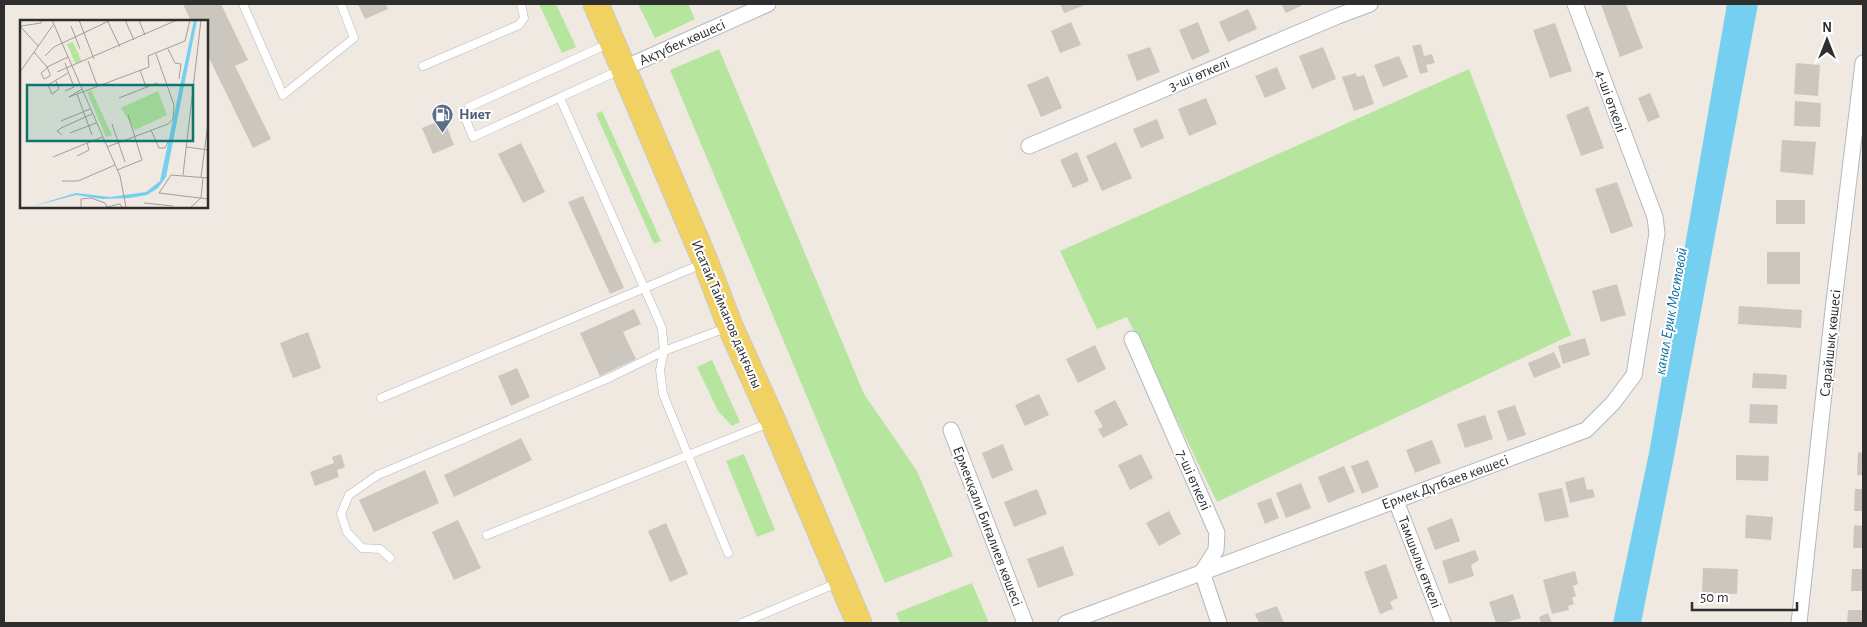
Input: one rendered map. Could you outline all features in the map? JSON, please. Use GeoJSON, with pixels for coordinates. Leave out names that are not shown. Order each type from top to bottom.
{"type":"FeatureCollection","features":[{"type":"Feature","properties":{"kind":"main road","name":"Исатай Тайманов даңғылы"},"geometry":{"type":"LineString","coordinates":[[596,4],[706,262],[730,326],[773,421],[859,623]]}},
{"type":"Feature","properties":{"kind":"street","name":"Ақтүбек көшесi"},"geometry":{"type":"LineString","coordinates":[[624,68],[768,4]]}},
{"type":"Feature","properties":{"kind":"street","name":"3-шi өткелi"},"geometry":{"type":"LineString","coordinates":[[1028,146],[1335,10],[1370,4]]}},
{"type":"Feature","properties":{"kind":"street","name":"4-шi өткелi"},"geometry":{"type":"LineString","coordinates":[[1575,4],[1647,199]]}},
{"type":"Feature","properties":{"kind":"street","name":"Сарайшық көшесі"},"geometry":{"type":"LineString","coordinates":[[1799,623],[1833,310],[1863,63]]}},
{"type":"Feature","properties":{"kind":"street","name":"Ермек Дүтбаев көшесi"},"geometry":{"type":"LineString","coordinates":[[1066,623],[1586,430],[1613,402],[1634,375],[1657,233],[1655,217],[1647,199]]}},
{"type":"Feature","properties":{"kind":"street","name":"7-шi өткелi"},"geometry":{"type":"LineString","coordinates":[[1132,339],[1217,533],[1216,550],[1202,572]]}},
{"type":"Feature","properties":{"kind":"street","name":"Ермекқали Биғалиев көшесі"},"geometry":{"type":"LineString","coordinates":[[951,430],[1025,623]]}},
{"type":"Feature","properties":{"kind":"street","name":"Тамшылы өткелі"},"geometry":{"type":"LineString","coordinates":[[1396,501],[1444,623]]}},
{"type":"Feature","properties":{"kind":"street"},"geometry":{"type":"LineString","coordinates":[[1202,572],[1219,623]]}},
{"type":"Feature","properties":{"kind":"lane"},"geometry":{"type":"LineString","coordinates":[[243,4],[283,95],[354,38],[341,4]]}},
{"type":"Feature","properties":{"kind":"lane"},"geometry":{"type":"LineString","coordinates":[[423,66],[520,25],[524,18],[521,4]]}},
{"type":"Feature","properties":{"kind":"lane"},"geometry":{"type":"LineString","coordinates":[[613,42],[469,107],[466,120],[473,137],[624,68]]}},
{"type":"Feature","properties":{"kind":"lane"},"geometry":{"type":"LineString","coordinates":[[560,98],[662,328],[664,351],[660,370],[663,394],[728,553]]}},
{"type":"Feature","properties":{"kind":"lane"},"geometry":{"type":"LineString","coordinates":[[381,398],[706,262]]}},
{"type":"Feature","properties":{"kind":"lane"},"geometry":{"type":"LineString","coordinates":[[390,558],[380,549],[362,548],[347,532],[340,514],[350,495],[378,475],[611,378],[664,351],[730,326]]}},
{"type":"Feature","properties":{"kind":"lane"},"geometry":{"type":"LineString","coordinates":[[487,535],[773,421]]}},
{"type":"Feature","properties":{"kind":"lane"},"geometry":{"type":"LineString","coordinates":[[742,623],[841,581]]}},
{"type":"Feature","properties":{"kind":"green space"},"geometry":{"type":"Polygon","coordinates":[[[539,4],[556,4],[576,47],[562,53],[539,4]]]}},
{"type":"Feature","properties":{"kind":"green space"},"geometry":{"type":"Polygon","coordinates":[[[638,4],[688,4],[695,19],[655,38],[638,4]]]}},
{"type":"Feature","properties":{"kind":"green space"},"geometry":{"type":"Polygon","coordinates":[[[719,49],[864,394],[917,471],[953,556],[885,583],[670,70],[719,49]]]}},
{"type":"Feature","properties":{"kind":"green space"},"geometry":{"type":"Polygon","coordinates":[[[1469,69],[1571,335],[1217,502],[1127,317],[1097,329],[1060,251],[1469,69]]]}},
{"type":"Feature","properties":{"kind":"green space"},"geometry":{"type":"Polygon","coordinates":[[[602,111],[661,241],[654,244],[596,114],[602,111]]]}},
{"type":"Feature","properties":{"kind":"green space"},"geometry":{"type":"Polygon","coordinates":[[[712,360],[740,422],[732,426],[718,411],[697,367],[712,360]]]}},
{"type":"Feature","properties":{"kind":"green space"},"geometry":{"type":"Polygon","coordinates":[[[744,454],[775,530],[757,537],[726,461],[744,454]]]}},
{"type":"Feature","properties":{"kind":"green space"},"geometry":{"type":"Polygon","coordinates":[[[972,583],[989,623],[900,623],[896,613],[972,583]]]}},
{"type":"Feature","properties":{"kind":"water","name":"канал Ерик Мостовой"},"geometry":{"type":"Polygon","coordinates":[[[1727,4],[1758,4],[1673,462],[1641,623],[1613,623],[1649,453],[1727,4]]]}},
{"type":"Feature","properties":{"kind":"building"},"geometry":{"type":"Polygon","coordinates":[[[183,4],[221,4],[248,60],[235,66],[271,139],[253,148],[208,56],[208,20],[191,20],[183,4]]]}},
{"type":"Feature","properties":{"kind":"building"},"geometry":{"type":"Polygon","coordinates":[[[358,4],[386,4],[388,9],[365,19],[358,4]]]}},
{"type":"Feature","properties":{"kind":"building"},"geometry":{"type":"Polygon","coordinates":[[[1060,4],[1084,4],[1085,5],[1064,13],[1060,4]]]}},
{"type":"Feature","properties":{"kind":"building"},"geometry":{"type":"Polygon","coordinates":[[[1281,4],[1305,4],[1286,13],[1281,4]]]}},
{"type":"Feature","properties":{"kind":"building"},"geometry":{"type":"Polygon","coordinates":[[[1601,4],[1626,4],[1643,48],[1620,57],[1601,4]]]}},
{"type":"Feature","properties":{"kind":"building"},"geometry":{"type":"Polygon","coordinates":[[[1248,9],[1257,29],[1228,42],[1219,22],[1248,9]]]}},
{"type":"Feature","properties":{"kind":"building"},"geometry":{"type":"Polygon","coordinates":[[[1071,22],[1081,45],[1060,53],[1051,31],[1071,22]]]}},
{"type":"Feature","properties":{"kind":"building"},"geometry":{"type":"Polygon","coordinates":[[[1198,22],[1210,52],[1192,60],[1179,30],[1198,22]]]}},
{"type":"Feature","properties":{"kind":"building"},"geometry":{"type":"Polygon","coordinates":[[[1555,23],[1572,71],[1550,78],[1533,30],[1555,23]]]}},
{"type":"Feature","properties":{"kind":"building"},"geometry":{"type":"Polygon","coordinates":[[[1421,44],[1424,56],[1432,54],[1435,63],[1426,65],[1428,72],[1420,74],[1412,46],[1421,44]]]}},
{"type":"Feature","properties":{"kind":"building"},"geometry":{"type":"Polygon","coordinates":[[[1150,47],[1160,72],[1137,81],[1127,55],[1150,47]]]}},
{"type":"Feature","properties":{"kind":"building"},"geometry":{"type":"Polygon","coordinates":[[[1323,47],[1336,79],[1312,89],[1299,56],[1323,47]]]}},
{"type":"Feature","properties":{"kind":"building"},"geometry":{"type":"Polygon","coordinates":[[[1399,56],[1408,77],[1383,87],[1374,65],[1399,56]]]}},
{"type":"Feature","properties":{"kind":"building"},"geometry":{"type":"Polygon","coordinates":[[[1796,63],[1820,65],[1818,96],[1794,94],[1796,63]]]}},
{"type":"Feature","properties":{"kind":"building"},"geometry":{"type":"Polygon","coordinates":[[[1277,67],[1286,89],[1265,98],[1255,76],[1277,67]]]}},
{"type":"Feature","properties":{"kind":"building"},"geometry":{"type":"Polygon","coordinates":[[[1356,73],[1357,77],[1364,75],[1374,104],[1354,111],[1342,77],[1356,73]]]}},
{"type":"Feature","properties":{"kind":"building"},"geometry":{"type":"Polygon","coordinates":[[[1048,76],[1062,108],[1041,117],[1027,85],[1048,76]]]}},
{"type":"Feature","properties":{"kind":"building"},"geometry":{"type":"Polygon","coordinates":[[[1650,93],[1660,117],[1648,122],[1638,98],[1650,93]]]}},
{"type":"Feature","properties":{"kind":"building"},"geometry":{"type":"Polygon","coordinates":[[[1206,98],[1217,124],[1189,136],[1178,109],[1206,98]]]}},
{"type":"Feature","properties":{"kind":"building"},"geometry":{"type":"Polygon","coordinates":[[[1795,101],[1821,103],[1820,127],[1794,126],[1795,101]]]}},
{"type":"Feature","properties":{"kind":"building"},"geometry":{"type":"Polygon","coordinates":[[[1588,106],[1604,148],[1581,156],[1566,115],[1588,106]]]}},
{"type":"Feature","properties":{"kind":"building"},"geometry":{"type":"Polygon","coordinates":[[[444,119],[454,145],[433,154],[422,128],[444,119]]]}},
{"type":"Feature","properties":{"kind":"building"},"geometry":{"type":"Polygon","coordinates":[[[1157,119],[1164,138],[1141,148],[1133,129],[1157,119]]]}},
{"type":"Feature","properties":{"kind":"building"},"geometry":{"type":"Polygon","coordinates":[[[1782,140],[1816,142],[1813,175],[1780,172],[1782,140]]]}},
{"type":"Feature","properties":{"kind":"building"},"geometry":{"type":"Polygon","coordinates":[[[1116,142],[1132,178],[1102,191],[1086,156],[1116,142]]]}},
{"type":"Feature","properties":{"kind":"building"},"geometry":{"type":"Polygon","coordinates":[[[521,143],[545,192],[523,203],[498,154],[521,143]]]}},
{"type":"Feature","properties":{"kind":"building"},"geometry":{"type":"Polygon","coordinates":[[[1077,152],[1089,181],[1073,188],[1060,160],[1077,152]]]}},
{"type":"Feature","properties":{"kind":"building"},"geometry":{"type":"Polygon","coordinates":[[[1617,182],[1633,226],[1611,234],[1595,189],[1617,182]]]}},
{"type":"Feature","properties":{"kind":"building"},"geometry":{"type":"Polygon","coordinates":[[[583,196],[624,288],[610,294],[568,202],[583,196]]]}},
{"type":"Feature","properties":{"kind":"building"},"geometry":{"type":"Polygon","coordinates":[[[1776,200],[1805,200],[1805,224],[1776,224],[1776,200]]]}},
{"type":"Feature","properties":{"kind":"building"},"geometry":{"type":"Polygon","coordinates":[[[1767,252],[1800,252],[1800,284],[1767,284],[1767,252]]]}},
{"type":"Feature","properties":{"kind":"building"},"geometry":{"type":"Polygon","coordinates":[[[1617,284],[1626,315],[1601,322],[1592,291],[1617,284]]]}},
{"type":"Feature","properties":{"kind":"building"},"geometry":{"type":"Polygon","coordinates":[[[1739,306],[1802,310],[1801,328],[1738,324],[1739,306]]]}},
{"type":"Feature","properties":{"kind":"building"},"geometry":{"type":"Polygon","coordinates":[[[634,309],[641,324],[623,332],[636,359],[600,376],[580,333],[634,309]]]}},
{"type":"Feature","properties":{"kind":"building"},"geometry":{"type":"Polygon","coordinates":[[[308,332],[321,368],[293,378],[280,343],[308,332]]]}},
{"type":"Feature","properties":{"kind":"building"},"geometry":{"type":"Polygon","coordinates":[[[1585,338],[1590,355],[1563,364],[1558,346],[1585,338]]]}},
{"type":"Feature","properties":{"kind":"building"},"geometry":{"type":"Polygon","coordinates":[[[1095,345],[1106,369],[1078,383],[1066,359],[1095,345]]]}},
{"type":"Feature","properties":{"kind":"building"},"geometry":{"type":"Polygon","coordinates":[[[1554,352],[1561,367],[1534,378],[1528,363],[1554,352]]]}},
{"type":"Feature","properties":{"kind":"building"},"geometry":{"type":"Polygon","coordinates":[[[517,368],[530,397],[511,406],[498,376],[517,368]]]}},
{"type":"Feature","properties":{"kind":"building"},"geometry":{"type":"Polygon","coordinates":[[[1753,373],[1787,375],[1786,389],[1752,388],[1753,373]]]}},
{"type":"Feature","properties":{"kind":"building"},"geometry":{"type":"Polygon","coordinates":[[[1039,394],[1049,415],[1025,426],[1015,405],[1039,394]]]}},
{"type":"Feature","properties":{"kind":"building"},"geometry":{"type":"Polygon","coordinates":[[[1115,400],[1128,425],[1103,438],[1098,429],[1103,427],[1094,411],[1115,400]]]}},
{"type":"Feature","properties":{"kind":"building"},"geometry":{"type":"Polygon","coordinates":[[[1750,404],[1778,405],[1777,424],[1749,423],[1750,404]]]}},
{"type":"Feature","properties":{"kind":"building"},"geometry":{"type":"Polygon","coordinates":[[[1515,405],[1526,435],[1508,441],[1497,411],[1515,405]]]}},
{"type":"Feature","properties":{"kind":"building"},"geometry":{"type":"Polygon","coordinates":[[[1485,415],[1493,439],[1465,448],[1457,424],[1485,415]]]}},
{"type":"Feature","properties":{"kind":"building"},"geometry":{"type":"Polygon","coordinates":[[[521,438],[532,460],[454,497],[444,475],[521,438]]]}},
{"type":"Feature","properties":{"kind":"building"},"geometry":{"type":"Polygon","coordinates":[[[1432,440],[1441,463],[1415,473],[1406,450],[1432,440]]]}},
{"type":"Feature","properties":{"kind":"building"},"geometry":{"type":"Polygon","coordinates":[[[1003,444],[1013,470],[992,479],[982,453],[1003,444]]]}},
{"type":"Feature","properties":{"kind":"building"},"geometry":{"type":"Polygon","coordinates":[[[1858,452],[1863,453],[1863,475],[1857,475],[1858,452]]]}},
{"type":"Feature","properties":{"kind":"building"},"geometry":{"type":"Polygon","coordinates":[[[341,454],[345,467],[337,470],[339,477],[315,486],[310,472],[334,463],[332,457],[341,454]]]}},
{"type":"Feature","properties":{"kind":"building"},"geometry":{"type":"Polygon","coordinates":[[[1141,454],[1153,478],[1130,490],[1118,465],[1141,454]]]}},
{"type":"Feature","properties":{"kind":"building"},"geometry":{"type":"Polygon","coordinates":[[[1736,455],[1769,456],[1768,481],[1736,480],[1736,455]]]}},
{"type":"Feature","properties":{"kind":"building"},"geometry":{"type":"Polygon","coordinates":[[[1368,460],[1379,487],[1362,494],[1351,466],[1368,460]]]}},
{"type":"Feature","properties":{"kind":"building"},"geometry":{"type":"Polygon","coordinates":[[[1344,466],[1355,492],[1328,503],[1318,477],[1344,466]]]}},
{"type":"Feature","properties":{"kind":"building"},"geometry":{"type":"Polygon","coordinates":[[[425,470],[439,503],[374,532],[359,500],[425,470]]]}},
{"type":"Feature","properties":{"kind":"building"},"geometry":{"type":"Polygon","coordinates":[[[1584,477],[1587,490],[1593,489],[1595,497],[1570,503],[1565,482],[1584,477]]]}},
{"type":"Feature","properties":{"kind":"building"},"geometry":{"type":"Polygon","coordinates":[[[1301,483],[1311,508],[1286,518],[1276,493],[1301,483]]]}},
{"type":"Feature","properties":{"kind":"building"},"geometry":{"type":"Polygon","coordinates":[[[1562,488],[1569,517],[1545,522],[1538,493],[1562,488]]]}},
{"type":"Feature","properties":{"kind":"building"},"geometry":{"type":"Polygon","coordinates":[[[1037,489],[1047,514],[1014,527],[1004,502],[1037,489]]]}},
{"type":"Feature","properties":{"kind":"building"},"geometry":{"type":"Polygon","coordinates":[[[1855,489],[1863,489],[1863,511],[1854,511],[1855,489]]]}},
{"type":"Feature","properties":{"kind":"building"},"geometry":{"type":"Polygon","coordinates":[[[1271,498],[1279,518],[1265,524],[1257,503],[1271,498]]]}},
{"type":"Feature","properties":{"kind":"building"},"geometry":{"type":"Polygon","coordinates":[[[1169,511],[1181,534],[1159,546],[1146,523],[1169,511]]]}},
{"type":"Feature","properties":{"kind":"building"},"geometry":{"type":"Polygon","coordinates":[[[1746,515],[1773,517],[1771,540],[1745,538],[1746,515]]]}},
{"type":"Feature","properties":{"kind":"building"},"geometry":{"type":"Polygon","coordinates":[[[1452,518],[1460,541],[1435,550],[1427,528],[1452,518]]]}},
{"type":"Feature","properties":{"kind":"building"},"geometry":{"type":"Polygon","coordinates":[[[458,520],[481,568],[454,580],[432,532],[458,520]]]}},
{"type":"Feature","properties":{"kind":"building"},"geometry":{"type":"Polygon","coordinates":[[[666,523],[688,574],[670,582],[648,531],[666,523]]]}},
{"type":"Feature","properties":{"kind":"building"},"geometry":{"type":"Polygon","coordinates":[[[1854,525],[1863,526],[1863,548],[1853,548],[1854,525]]]}},
{"type":"Feature","properties":{"kind":"building"},"geometry":{"type":"Polygon","coordinates":[[[1063,546],[1074,575],[1038,588],[1027,559],[1063,546]]]}},
{"type":"Feature","properties":{"kind":"building"},"geometry":{"type":"Polygon","coordinates":[[[1475,550],[1479,560],[1471,565],[1474,576],[1449,584],[1442,561],[1475,550]]]}},
{"type":"Feature","properties":{"kind":"building"},"geometry":{"type":"Polygon","coordinates":[[[1386,564],[1398,598],[1390,602],[1393,609],[1380,614],[1364,572],[1386,564]]]}},
{"type":"Feature","properties":{"kind":"building"},"geometry":{"type":"Polygon","coordinates":[[[1703,568],[1738,569],[1737,594],[1702,593],[1703,568]]]}},
{"type":"Feature","properties":{"kind":"building"},"geometry":{"type":"Polygon","coordinates":[[[1852,569],[1863,569],[1863,591],[1851,591],[1852,569]]]}},
{"type":"Feature","properties":{"kind":"building"},"geometry":{"type":"Polygon","coordinates":[[[1575,571],[1578,584],[1573,586],[1576,596],[1572,598],[1574,604],[1568,606],[1569,610],[1552,614],[1543,580],[1575,571]]]}},
{"type":"Feature","properties":{"kind":"building"},"geometry":{"type":"Polygon","coordinates":[[[1513,594],[1521,618],[1504,623],[1496,623],[1489,602],[1513,594]]]}},
{"type":"Feature","properties":{"kind":"building"},"geometry":{"type":"Polygon","coordinates":[[[1277,606],[1284,623],[1259,623],[1255,614],[1277,606]]]}},
{"type":"Feature","properties":{"kind":"building"},"geometry":{"type":"Polygon","coordinates":[[[1848,610],[1863,610],[1863,623],[1847,623],[1848,610]]]}},
{"type":"Feature","properties":{"kind":"building"},"geometry":{"type":"Polygon","coordinates":[[[1548,613],[1552,623],[1541,623],[1539,617],[1548,613]]]}},
{"type":"Feature","properties":{"kind":"place","name":"Ниет"},"geometry":{"type":"Point","coordinates":[443,133]}}]}
